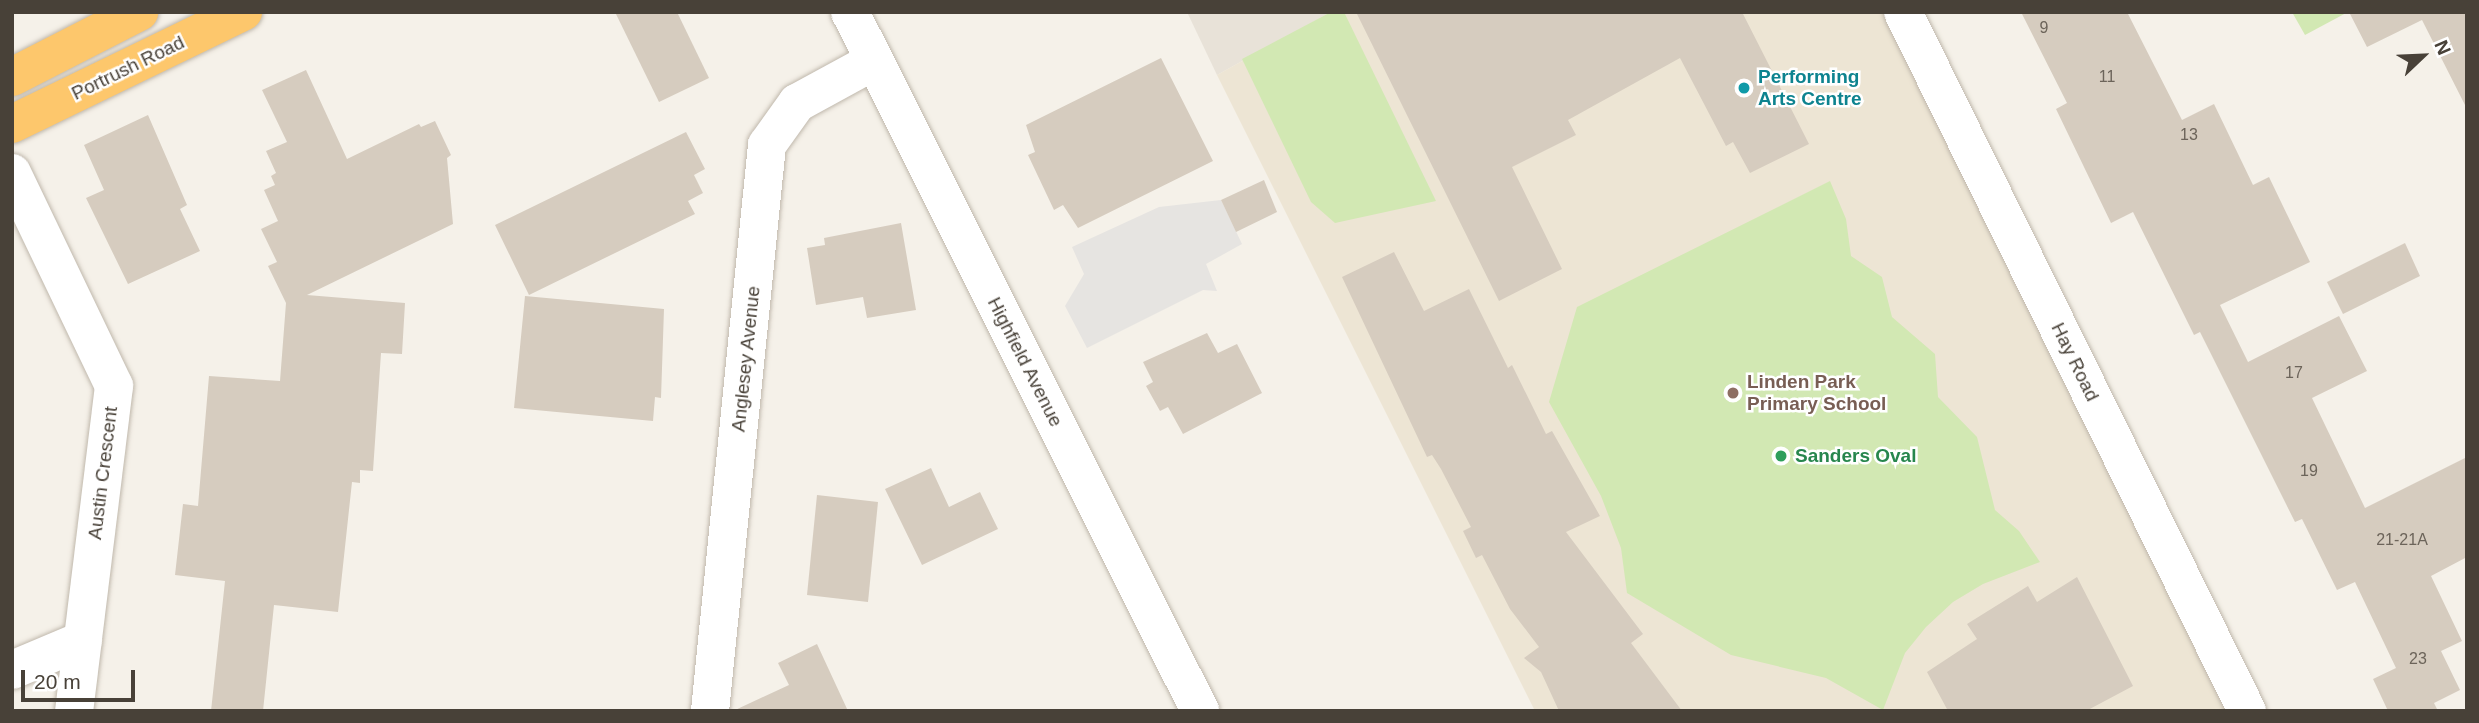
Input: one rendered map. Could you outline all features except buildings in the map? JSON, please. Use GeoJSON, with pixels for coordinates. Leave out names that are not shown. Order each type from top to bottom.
{"type":"FeatureCollection","features":[{"type":"Feature","properties":{"kind":"highway"},"geometry":{"type":"LineString","coordinates":[[12,77],[139,12]]}},
{"type":"Feature","properties":{"kind":"highway","name":"Portrush Road"},"geometry":{"type":"LineString","coordinates":[[12,124],[243,12]]}},
{"type":"Feature","properties":{"kind":"street","name":"Highfield Avenue"},"geometry":{"type":"LineString","coordinates":[[850,12],[1200,711]]}},
{"type":"Feature","properties":{"kind":"street","name":"Hay Road"},"geometry":{"type":"LineString","coordinates":[[1903,12],[2247,711]]}},
{"type":"Feature","properties":{"kind":"street","name":"Anglesey Avenue"},"geometry":{"type":"LineString","coordinates":[[710,711],[767,145],[797,103],[874,61]]}},
{"type":"Feature","properties":{"kind":"street","name":"Austin Crescent"},"geometry":{"type":"LineString","coordinates":[[12,173],[114,386],[74,711]]}},
{"type":"Feature","properties":{"kind":"street"},"geometry":{"type":"LineString","coordinates":[[12,670],[83,640]]}},
{"type":"Feature","properties":{"kind":"shaded area"},"geometry":{"type":"Polygon","coordinates":[[[1187,12],[1331,12],[1217,75],[1187,12]]]}},
{"type":"Feature","properties":{"kind":"shaded area","name":"Linden Park Primary School"},"geometry":{"type":"Polygon","coordinates":[[[1331,12],[1903,12],[2247,711],[1535,711],[1217,75],[1331,12]]]}},
{"type":"Feature","properties":{"kind":"shaded area"},"geometry":{"type":"Polygon","coordinates":[[[1221,200],[1242,244],[1206,264],[1217,291],[1203,290],[1087,348],[1065,306],[1084,274],[1072,247],[1159,207],[1221,200]]]}},
{"type":"Feature","properties":{"kind":"green space"},"geometry":{"type":"Polygon","coordinates":[[[1331,12],[1344,12],[1436,201],[1335,223],[1311,202],[1242,59],[1331,12]]]}},
{"type":"Feature","properties":{"kind":"green space"},"geometry":{"type":"Polygon","coordinates":[[[2292,12],[2348,12],[2305,35],[2292,12]]]}},
{"type":"Feature","properties":{"kind":"green space","name":"Sanders Oval"},"geometry":{"type":"Polygon","coordinates":[[[1830,181],[1846,219],[1851,256],[1882,277],[1892,317],[1935,354],[1938,397],[1977,437],[1995,510],[2019,531],[2040,562],[1983,584],[1953,602],[1926,627],[1905,653],[1883,710],[1826,678],[1731,655],[1627,593],[1621,548],[1601,496],[1549,402],[1577,307],[1830,181]]]}},
{"type":"Feature","properties":{"kind":"place","name":"Performing Arts Centre"},"geometry":{"type":"Point","coordinates":[1744,88]}},
{"type":"Feature","properties":{"kind":"place","name":"Linden Park Primary School"},"geometry":{"type":"Point","coordinates":[1733,393]}},
{"type":"Feature","properties":{"kind":"place","name":"Sanders Oval"},"geometry":{"type":"Point","coordinates":[1781,456]}}]}
